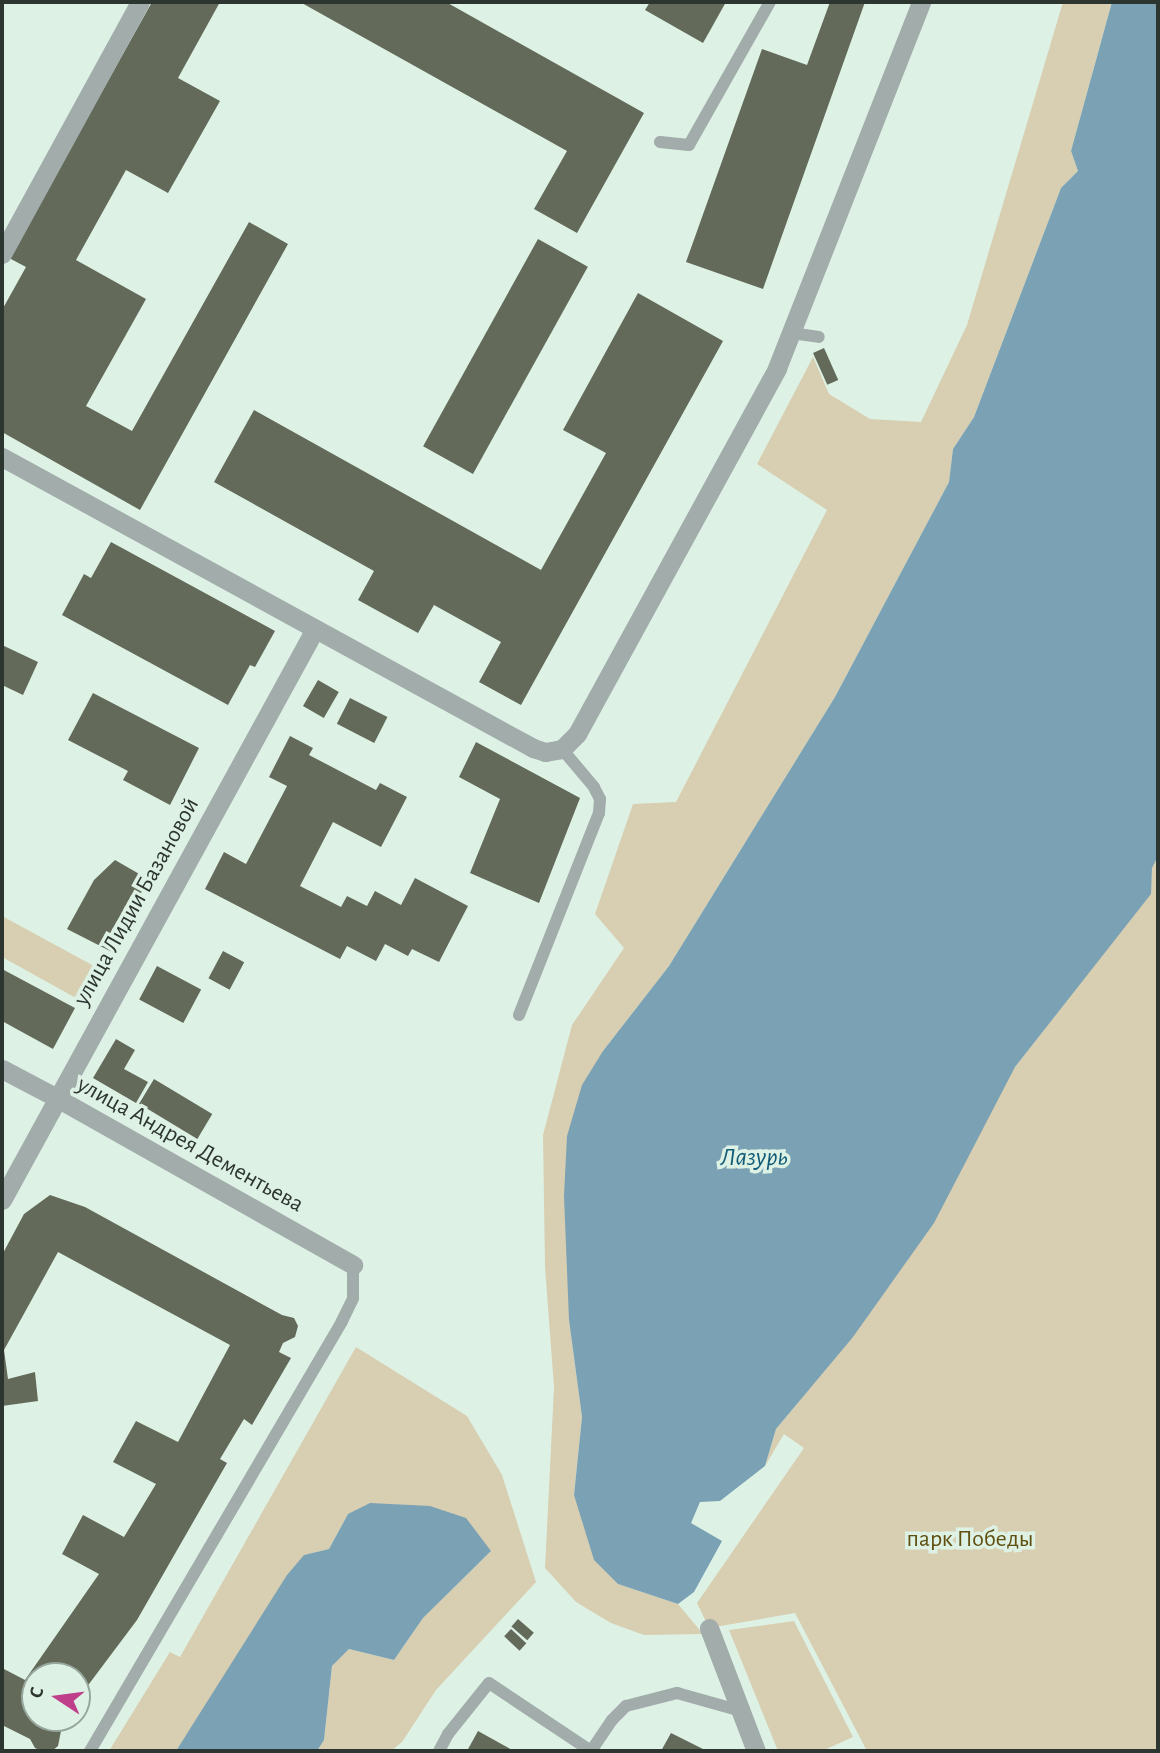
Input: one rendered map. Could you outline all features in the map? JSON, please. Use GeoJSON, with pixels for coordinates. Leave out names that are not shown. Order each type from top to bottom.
{"type":"FeatureCollection","features":[{"type":"Feature","properties":{"kind":"street"},"geometry":{"type":"LineString","coordinates":[[2,254],[140,2]]}},
{"type":"Feature","properties":{"kind":"street"},"geometry":{"type":"LineString","coordinates":[[2,457],[533,748],[545,752],[562,749],[577,734],[777,368],[921,2]]}},
{"type":"Feature","properties":{"kind":"street","name":"улица Лидии Базановой"},"geometry":{"type":"LineString","coordinates":[[2,1200],[315,629]]}},
{"type":"Feature","properties":{"kind":"street","name":"улица Андрея Дементьева"},"geometry":{"type":"LineString","coordinates":[[2,1069],[353,1265]]}},
{"type":"Feature","properties":{"kind":"street"},"geometry":{"type":"LineString","coordinates":[[709,1628],[738,1710],[756,1751]]}},
{"type":"Feature","properties":{"kind":"lane"},"geometry":{"type":"LineString","coordinates":[[660,142],[689,145],[769,2]]}},
{"type":"Feature","properties":{"kind":"lane"},"geometry":{"type":"LineString","coordinates":[[791,333],[819,337]]}},
{"type":"Feature","properties":{"kind":"lane"},"geometry":{"type":"LineString","coordinates":[[519,1014],[600,813],[600,799],[594,788],[562,749]]}},
{"type":"Feature","properties":{"kind":"lane"},"geometry":{"type":"LineString","coordinates":[[90,1751],[342,1321],[353,1298],[353,1265]]}},
{"type":"Feature","properties":{"kind":"lane"},"geometry":{"type":"LineString","coordinates":[[439,1751],[448,1734],[489,1683],[591,1751],[612,1720],[626,1706],[677,1693],[738,1710]]}},
{"type":"Feature","properties":{"kind":"green space"},"geometry":{"type":"Polygon","coordinates":[[[1063,2],[1112,2],[1071,151],[1078,171],[1061,188],[974,417],[953,449],[949,482],[835,697],[669,966],[603,1051],[569,1320],[582,1417],[574,1495],[618,1584],[678,1604],[703,1634],[644,1635],[611,1623],[576,1602],[545,1568],[554,1387],[545,1267],[543,1135],[572,1025],[624,948],[595,914],[633,804],[676,802],[827,510],[757,464],[813,357],[829,394],[870,419],[921,422],[967,325],[1063,2]]]}},
{"type":"Feature","properties":{"kind":"green space","name":"парк Победы"},"geometry":{"type":"Polygon","coordinates":[[[1158,856],[1158,1751],[867,1751],[795,1613],[709,1628],[697,1603],[804,1448],[784,1434],[765,1466],[776,1429],[797,1404],[1015,1067],[1150,894],[1152,867],[1158,856]]]}},
{"type":"Feature","properties":{"kind":"green space"},"geometry":{"type":"Polygon","coordinates":[[[2,916],[94,966],[76,998],[2,957],[2,916]]]}},
{"type":"Feature","properties":{"kind":"green space"},"geometry":{"type":"Polygon","coordinates":[[[356,1347],[467,1416],[502,1475],[536,1582],[436,1690],[402,1742],[391,1751],[317,1751],[324,1740],[332,1666],[349,1649],[394,1660],[423,1618],[491,1551],[348,1514],[329,1549],[304,1555],[176,1751],[109,1751],[170,1652],[180,1657],[356,1347]]]}},
{"type":"Feature","properties":{"kind":"green space"},"geometry":{"type":"Polygon","coordinates":[[[794,1621],[853,1737],[822,1751],[778,1751],[729,1630],[794,1621]]]}},
{"type":"Feature","properties":{"kind":"water","name":"Лазурь"},"geometry":{"type":"Polygon","coordinates":[[[1112,2],[1158,2],[1158,856],[1152,868],[1151,894],[1015,1067],[934,1223],[853,1337],[776,1429],[765,1466],[720,1501],[700,1502],[691,1523],[722,1541],[694,1592],[678,1604],[618,1584],[594,1560],[574,1495],[582,1417],[569,1320],[564,1196],[567,1136],[582,1085],[603,1051],[669,966],[835,697],[949,482],[953,449],[974,417],[1061,188],[1078,171],[1071,151],[1112,2]]]}},
{"type":"Feature","properties":{"kind":"water"},"geometry":{"type":"Polygon","coordinates":[[[370,1503],[430,1506],[466,1518],[491,1551],[423,1618],[394,1660],[349,1649],[332,1666],[324,1740],[317,1751],[176,1751],[287,1575],[304,1555],[329,1549],[348,1514],[370,1503]]]}},
{"type":"Feature","properties":{"kind":"building"},"geometry":{"type":"Polygon","coordinates":[[[152,2],[220,2],[178,78],[220,101],[168,193],[126,170],[76,260],[146,299],[86,406],[132,431],[249,222],[288,244],[140,510],[2,432],[2,310],[26,267],[9,258],[152,2]]]}},
{"type":"Feature","properties":{"kind":"building"},"geometry":{"type":"Polygon","coordinates":[[[300,2],[446,2],[644,113],[577,233],[534,209],[567,151],[300,2]]]}},
{"type":"Feature","properties":{"kind":"building"},"geometry":{"type":"Polygon","coordinates":[[[650,2],[726,2],[703,43],[645,10],[650,2]]]}},
{"type":"Feature","properties":{"kind":"building"},"geometry":{"type":"Polygon","coordinates":[[[830,2],[865,2],[763,289],[686,262],[762,49],[807,65],[830,2]]]}},
{"type":"Feature","properties":{"kind":"building"},"geometry":{"type":"Polygon","coordinates":[[[538,239],[588,267],[473,474],[423,446],[538,239]]]}},
{"type":"Feature","properties":{"kind":"building"},"geometry":{"type":"Polygon","coordinates":[[[638,293],[723,341],[521,705],[479,682],[501,642],[434,605],[418,633],[358,600],[374,571],[214,482],[254,410],[541,570],[606,453],[563,430],[638,293]]]}},
{"type":"Feature","properties":{"kind":"building"},"geometry":{"type":"Polygon","coordinates":[[[824,348],[838,380],[827,385],[813,353],[824,348]]]}},
{"type":"Feature","properties":{"kind":"building"},"geometry":{"type":"Polygon","coordinates":[[[111,542],[275,631],[255,667],[250,665],[228,705],[62,615],[84,574],[91,578],[111,542]]]}},
{"type":"Feature","properties":{"kind":"building"},"geometry":{"type":"Polygon","coordinates":[[[2,645],[38,662],[23,695],[2,685],[2,645]]]}},
{"type":"Feature","properties":{"kind":"building"},"geometry":{"type":"Polygon","coordinates":[[[318,680],[339,692],[324,718],[303,706],[318,680]]]}},
{"type":"Feature","properties":{"kind":"building"},"geometry":{"type":"Polygon","coordinates":[[[93,693],[199,748],[170,805],[123,780],[128,771],[68,740],[93,693]]]}},
{"type":"Feature","properties":{"kind":"building"},"geometry":{"type":"Polygon","coordinates":[[[350,698],[387,717],[374,743],[337,724],[350,698]]]}},
{"type":"Feature","properties":{"kind":"building"},"geometry":{"type":"Polygon","coordinates":[[[290,736],[313,748],[309,755],[376,790],[380,783],[407,797],[381,847],[333,822],[300,886],[341,907],[347,896],[367,906],[375,891],[401,905],[415,878],[468,906],[439,962],[412,949],[408,956],[385,944],[376,961],[347,946],[340,959],[205,889],[224,852],[246,864],[287,786],[269,777],[290,736]]]}},
{"type":"Feature","properties":{"kind":"building"},"geometry":{"type":"Polygon","coordinates":[[[476,742],[580,798],[539,903],[470,873],[500,799],[459,777],[476,742]]]}},
{"type":"Feature","properties":{"kind":"building"},"geometry":{"type":"Polygon","coordinates":[[[115,860],[148,879],[112,952],[67,929],[94,880],[115,860]]]}},
{"type":"Feature","properties":{"kind":"building"},"geometry":{"type":"Polygon","coordinates":[[[223,951],[244,962],[230,990],[208,978],[223,951]]]}},
{"type":"Feature","properties":{"kind":"building"},"geometry":{"type":"Polygon","coordinates":[[[157,966],[201,989],[183,1023],[139,1000],[157,966]]]}},
{"type":"Feature","properties":{"kind":"building"},"geometry":{"type":"Polygon","coordinates":[[[2,969],[75,1008],[53,1049],[2,1021],[2,969]]]}},
{"type":"Feature","properties":{"kind":"building"},"geometry":{"type":"Polygon","coordinates":[[[116,1039],[135,1050],[124,1069],[148,1082],[136,1103],[93,1078],[116,1039]]]}},
{"type":"Feature","properties":{"kind":"building"},"geometry":{"type":"Polygon","coordinates":[[[154,1079],[212,1114],[197,1139],[139,1104],[154,1079]]]}},
{"type":"Feature","properties":{"kind":"building"},"geometry":{"type":"Polygon","coordinates":[[[50,1195],[85,1207],[282,1315],[294,1318],[298,1326],[295,1337],[283,1343],[279,1352],[291,1358],[252,1425],[244,1419],[220,1459],[227,1463],[137,1620],[91,1681],[91,1662],[38,1662],[99,1574],[62,1554],[83,1515],[124,1537],[156,1484],[113,1462],[136,1421],[178,1442],[230,1345],[58,1252],[4,1350],[8,1379],[35,1372],[38,1401],[2,1406],[2,1255],[24,1214],[50,1195]]]}},
{"type":"Feature","properties":{"kind":"building"},"geometry":{"type":"Polygon","coordinates":[[[518,1619],[534,1633],[527,1640],[511,1627],[518,1619]]]}},
{"type":"Feature","properties":{"kind":"building"},"geometry":{"type":"Polygon","coordinates":[[[511,1629],[526,1643],[520,1651],[504,1636],[511,1629]]]}},
{"type":"Feature","properties":{"kind":"building"},"geometry":{"type":"Polygon","coordinates":[[[2,1668],[21,1678],[21,1732],[61,1732],[58,1746],[52,1751],[35,1748],[30,1739],[2,1725],[2,1668]]]}},
{"type":"Feature","properties":{"kind":"building"},"geometry":{"type":"Polygon","coordinates":[[[478,1731],[514,1751],[467,1751],[478,1731]]]}},
{"type":"Feature","properties":{"kind":"building"},"geometry":{"type":"Polygon","coordinates":[[[671,1733],[707,1751],[661,1751],[671,1733]]]}}]}
